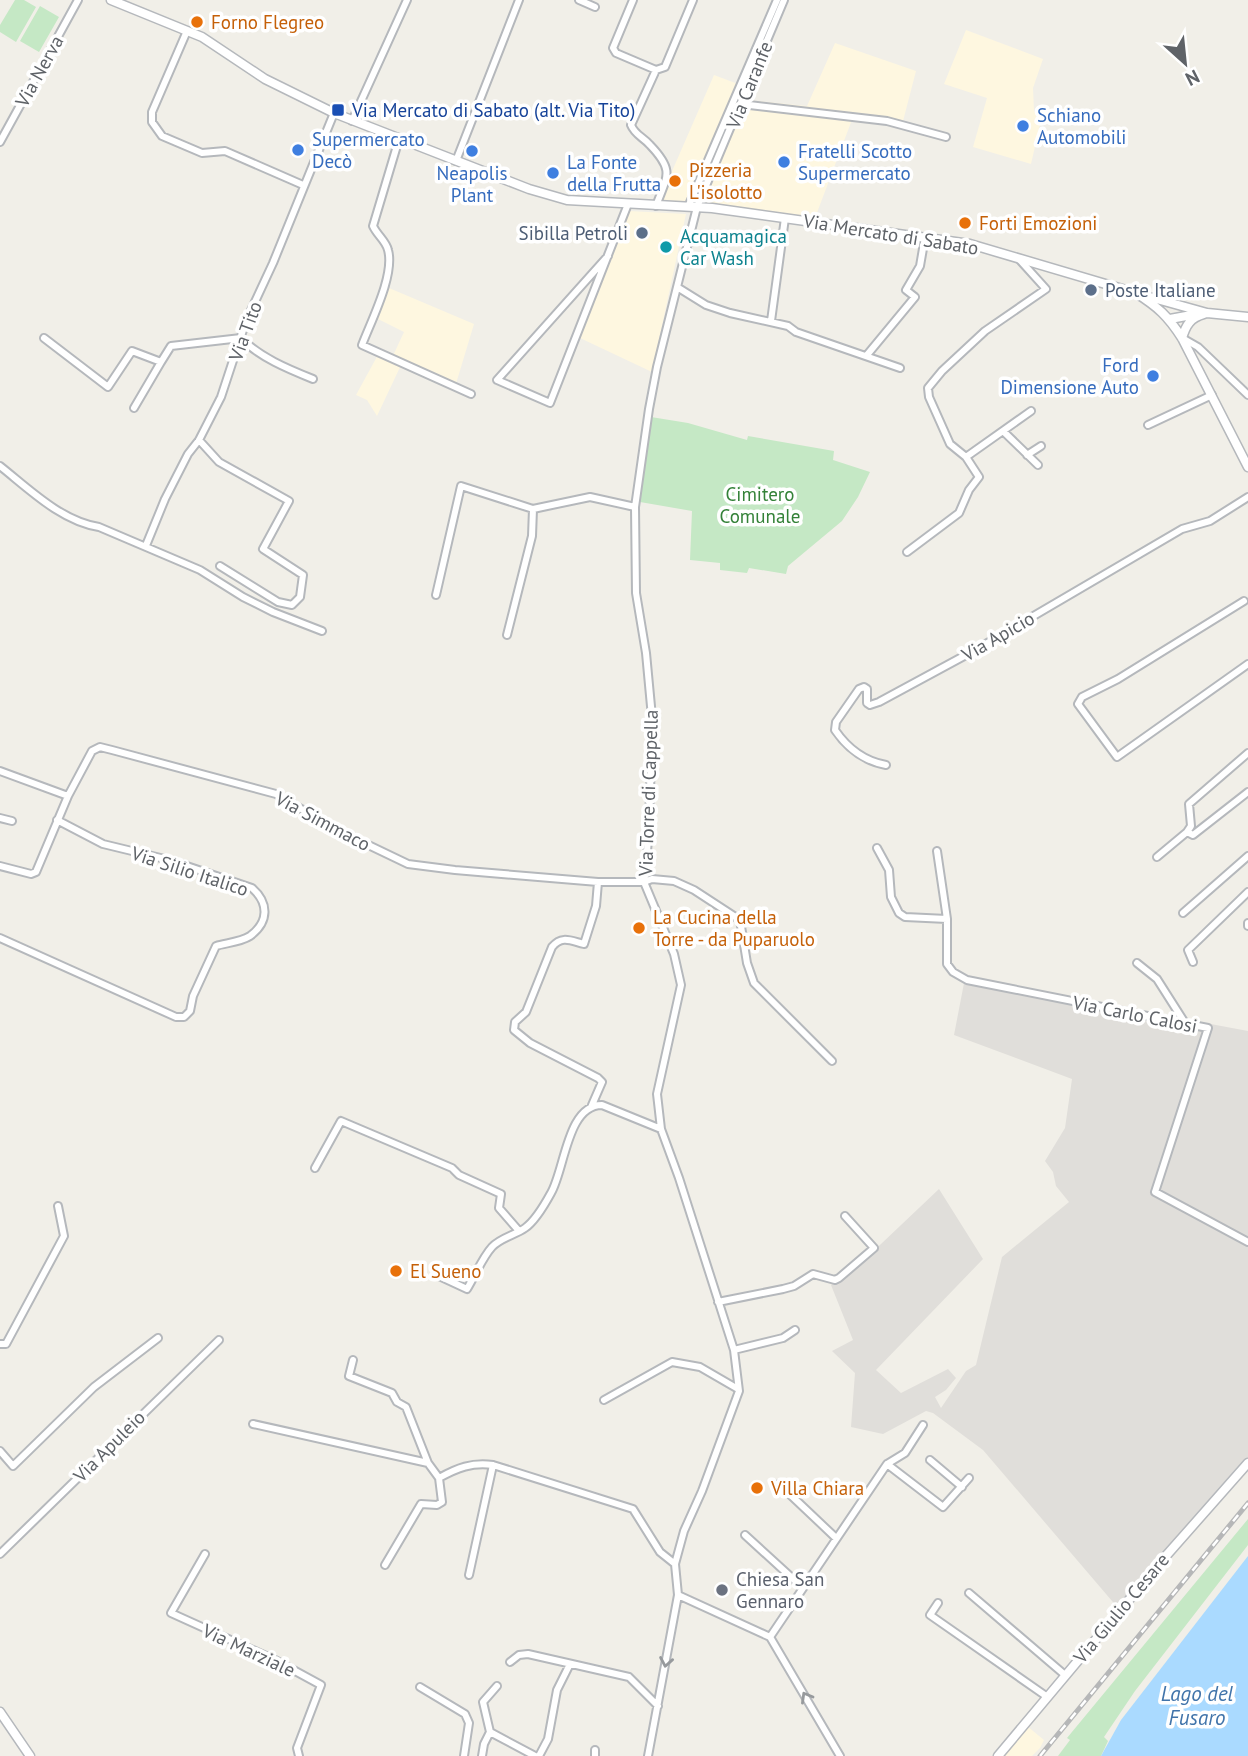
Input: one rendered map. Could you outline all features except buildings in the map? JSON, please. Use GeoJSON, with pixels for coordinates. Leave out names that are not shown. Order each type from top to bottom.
{"type":"FeatureCollection","features":[{"type":"Feature","properties":{"kind":"street","name":"Via Nerva"},"geometry":{"type":"LineString","coordinates":[[0,142],[78,0]]}},
{"type":"Feature","properties":{"kind":"street","name":"Via Mercato di Sabato"},"geometry":{"type":"LineString","coordinates":[[111,0],[202,37],[265,79],[352,121],[567,201],[692,207],[970,244],[1136,293],[1160,308],[1170,319]]}},
{"type":"Feature","properties":{"kind":"street"},"geometry":{"type":"LineString","coordinates":[[352,121],[407,0]]}},
{"type":"Feature","properties":{"kind":"street"},"geometry":{"type":"LineString","coordinates":[[456,161],[519,0]]}},
{"type":"Feature","properties":{"kind":"street"},"geometry":{"type":"LineString","coordinates":[[579,0],[596,7]]}},
{"type":"Feature","properties":{"kind":"street"},"geometry":{"type":"LineString","coordinates":[[633,0],[613,48],[616,53],[656,70],[664,67],[693,0]]}},
{"type":"Feature","properties":{"kind":"street"},"geometry":{"type":"LineString","coordinates":[[692,207],[778,0]]}},
{"type":"Feature","properties":{"kind":"street","name":"Via Caranfe"},"geometry":{"type":"LineString","coordinates":[[692,207],[741,104],[784,0]]}},
{"type":"Feature","properties":{"kind":"street"},"geometry":{"type":"LineString","coordinates":[[187,31],[152,112],[152,122],[156,130],[162,136],[202,153],[225,151],[303,185]]}},
{"type":"Feature","properties":{"kind":"street"},"geometry":{"type":"LineString","coordinates":[[656,70],[631,125],[634,133],[649,144],[666,166],[668,174],[656,206]]}},
{"type":"Feature","properties":{"kind":"street"},"geometry":{"type":"LineString","coordinates":[[741,104],[887,121],[946,137]]}},
{"type":"Feature","properties":{"kind":"street","name":"Via Tito"},"geometry":{"type":"LineString","coordinates":[[147,543],[164,499],[221,397],[241,338],[334,113]]}},
{"type":"Feature","properties":{"kind":"street"},"geometry":{"type":"LineString","coordinates":[[399,139],[373,226],[387,245],[389,253],[385,287],[362,345],[471,394]]}},
{"type":"Feature","properties":{"kind":"street"},"geometry":{"type":"LineString","coordinates":[[608,256],[497,380],[550,403],[608,256],[628,204]]}},
{"type":"Feature","properties":{"kind":"street","name":"Via Torre di Cappella"},"geometry":{"type":"LineString","coordinates":[[648,1756],[678,1595],[675,1564],[684,1531],[702,1491],[739,1391],[734,1350],[661,1129],[657,1094],[681,985],[674,954],[644,882],[649,830],[652,717],[646,653],[636,593],[635,508],[649,409],[692,207]]}},
{"type":"Feature","properties":{"kind":"street"},"geometry":{"type":"LineString","coordinates":[[771,321],[785,218]]}},
{"type":"Feature","properties":{"kind":"street"},"geometry":{"type":"LineString","coordinates":[[867,355],[915,297],[906,290],[920,266],[925,237]]}},
{"type":"Feature","properties":{"kind":"street"},"geometry":{"type":"LineString","coordinates":[[907,552],[959,513],[968,490],[979,477],[966,457],[950,444],[929,397],[928,388],[942,371],[985,331],[1046,289],[1018,258]]}},
{"type":"Feature","properties":{"kind":"street"},"geometry":{"type":"LineString","coordinates":[[677,287],[706,305],[771,321],[900,368]]}},
{"type":"Feature","properties":{"kind":"street"},"geometry":{"type":"LineString","coordinates":[[1136,293],[1207,313],[1248,317]]}},
{"type":"Feature","properties":{"kind":"street"},"geometry":{"type":"LineString","coordinates":[[1170,319],[1172,313],[1187,308]]}},
{"type":"Feature","properties":{"kind":"street"},"geometry":{"type":"LineString","coordinates":[[1170,319],[1207,313]]}},
{"type":"Feature","properties":{"kind":"street"},"geometry":{"type":"LineString","coordinates":[[1182,338],[1185,326],[1194,316],[1207,313]]}},
{"type":"Feature","properties":{"kind":"street"},"geometry":{"type":"LineString","coordinates":[[1170,319],[1248,467]]}},
{"type":"Feature","properties":{"kind":"street"},"geometry":{"type":"LineString","coordinates":[[44,338],[108,387],[132,351],[161,362]]}},
{"type":"Feature","properties":{"kind":"street"},"geometry":{"type":"LineString","coordinates":[[134,408],[171,346],[241,338],[249,347],[313,379]]}},
{"type":"Feature","properties":{"kind":"street"},"geometry":{"type":"LineString","coordinates":[[1182,338],[1198,347],[1248,395]]}},
{"type":"Feature","properties":{"kind":"street"},"geometry":{"type":"LineString","coordinates":[[1148,425],[1212,396]]}},
{"type":"Feature","properties":{"kind":"street"},"geometry":{"type":"LineString","coordinates":[[966,457],[1031,411]]}},
{"type":"Feature","properties":{"kind":"street"},"geometry":{"type":"LineString","coordinates":[[1003,431],[1038,465]]}},
{"type":"Feature","properties":{"kind":"street"},"geometry":{"type":"LineString","coordinates":[[199,440],[219,461],[289,501],[263,550],[303,575],[300,597],[292,605],[278,602],[220,566]]}},
{"type":"Feature","properties":{"kind":"street"},"geometry":{"type":"LineString","coordinates":[[1027,455],[1041,446]]}},
{"type":"Feature","properties":{"kind":"street"},"geometry":{"type":"LineString","coordinates":[[0,466],[72,518],[200,570],[243,597],[322,631]]}},
{"type":"Feature","properties":{"kind":"street"},"geometry":{"type":"LineString","coordinates":[[436,595],[461,486],[533,509],[590,497],[635,508]]}},
{"type":"Feature","properties":{"kind":"street","name":"Via Apicio"},"geometry":{"type":"LineString","coordinates":[[887,765],[876,763],[855,752],[835,730],[836,722],[859,689],[864,687],[867,690],[867,703],[870,705],[879,702],[977,649],[1182,529],[1210,521],[1248,497]]}},
{"type":"Feature","properties":{"kind":"street"},"geometry":{"type":"LineString","coordinates":[[507,635],[531,536],[533,509]]}},
{"type":"Feature","properties":{"kind":"street"},"geometry":{"type":"LineString","coordinates":[[1244,601],[1118,679],[1082,697],[1078,704],[1117,757],[1248,664]]}},
{"type":"Feature","properties":{"kind":"street","name":"Via Simmaco"},"geometry":{"type":"LineString","coordinates":[[0,866],[31,874],[36,872],[68,796],[92,751],[100,747],[276,794],[335,829],[408,864],[598,882],[644,882],[652,879],[674,881],[694,890],[740,920],[747,963],[754,983],[832,1061]]}},
{"type":"Feature","properties":{"kind":"street"},"geometry":{"type":"LineString","coordinates":[[1157,857],[1191,826],[1189,804],[1248,753]]}},
{"type":"Feature","properties":{"kind":"street"},"geometry":{"type":"LineString","coordinates":[[0,771],[68,796]]}},
{"type":"Feature","properties":{"kind":"street"},"geometry":{"type":"LineString","coordinates":[[1187,832],[1193,835],[1248,792]]}},
{"type":"Feature","properties":{"kind":"street"},"geometry":{"type":"LineString","coordinates":[[0,818],[12,821]]}},
{"type":"Feature","properties":{"kind":"street","name":"Via Silio Italico"},"geometry":{"type":"LineString","coordinates":[[0,938],[176,1017],[184,1017],[190,1011],[193,996],[216,946],[250,936],[263,924],[262,897],[252,887],[169,860],[103,844],[57,820]]}},
{"type":"Feature","properties":{"kind":"street"},"geometry":{"type":"LineString","coordinates":[[877,848],[889,870],[891,897],[899,914],[905,917],[947,919]]}},
{"type":"Feature","properties":{"kind":"street","name":"Via Carlo Calosi"},"geometry":{"type":"LineString","coordinates":[[937,851],[947,919],[947,964],[953,972],[967,980],[1208,1028],[1155,1192],[1248,1242]]}},
{"type":"Feature","properties":{"kind":"street"},"geometry":{"type":"LineString","coordinates":[[1183,913],[1248,856]]}},
{"type":"Feature","properties":{"kind":"street"},"geometry":{"type":"LineString","coordinates":[[592,1105],[602,1082],[598,1078],[530,1043],[514,1030],[515,1022],[526,1012],[552,947],[564,939],[584,944],[596,906],[598,882]]}},
{"type":"Feature","properties":{"kind":"street"},"geometry":{"type":"LineString","coordinates":[[1193,962],[1188,950],[1248,892]]}},
{"type":"Feature","properties":{"kind":"street"},"geometry":{"type":"LineString","coordinates":[[1137,963],[1157,979],[1185,1023]]}},
{"type":"Feature","properties":{"kind":"street"},"geometry":{"type":"LineString","coordinates":[[439,1276],[467,1289],[493,1246],[527,1227],[553,1191],[584,1109],[601,1105],[661,1129]]}},
{"type":"Feature","properties":{"kind":"street"},"geometry":{"type":"LineString","coordinates":[[315,1168],[341,1121],[452,1168],[459,1175],[501,1194],[499,1208],[519,1231]]}},
{"type":"Feature","properties":{"kind":"street"},"geometry":{"type":"LineString","coordinates":[[0,1344],[6,1344],[64,1236],[58,1206]]}},
{"type":"Feature","properties":{"kind":"street"},"geometry":{"type":"LineString","coordinates":[[718,1301],[794,1286],[813,1274],[839,1279],[874,1248],[845,1216]]}},
{"type":"Feature","properties":{"kind":"street"},"geometry":{"type":"LineString","coordinates":[[734,1350],[783,1338],[795,1330]]}},
{"type":"Feature","properties":{"kind":"street"},"geometry":{"type":"LineString","coordinates":[[0,1451],[13,1466],[94,1387],[158,1338]]}},
{"type":"Feature","properties":{"kind":"street","name":"Via Apuleio"},"geometry":{"type":"LineString","coordinates":[[0,1554],[219,1340]]}},
{"type":"Feature","properties":{"kind":"street"},"geometry":{"type":"LineString","coordinates":[[353,1360],[349,1377],[392,1393],[397,1402],[406,1407],[428,1463],[439,1478],[442,1503],[437,1506],[421,1504],[385,1565]]}},
{"type":"Feature","properties":{"kind":"street"},"geometry":{"type":"LineString","coordinates":[[604,1400],[672,1362],[700,1367],[734,1385],[739,1391]]}},
{"type":"Feature","properties":{"kind":"street"},"geometry":{"type":"LineString","coordinates":[[253,1424],[428,1463]]}},
{"type":"Feature","properties":{"kind":"street"},"geometry":{"type":"LineString","coordinates":[[770,1637],[887,1464],[905,1453],[923,1425]]}},
{"type":"Feature","properties":{"kind":"street"},"geometry":{"type":"LineString","coordinates":[[930,1460],[962,1486]]}},
{"type":"Feature","properties":{"kind":"street"},"geometry":{"type":"LineString","coordinates":[[439,1478],[460,1467],[480,1463],[493,1465],[633,1509],[652,1542],[675,1564]]}},
{"type":"Feature","properties":{"kind":"street","name":"Via Giulio Cesare"},"geometry":{"type":"LineString","coordinates":[[998,1756],[1046,1696],[1248,1463]]}},
{"type":"Feature","properties":{"kind":"street"},"geometry":{"type":"LineString","coordinates":[[887,1464],[943,1507],[969,1478]]}},
{"type":"Feature","properties":{"kind":"street"},"geometry":{"type":"LineString","coordinates":[[469,1575],[493,1465]]}},
{"type":"Feature","properties":{"kind":"street"},"geometry":{"type":"LineString","coordinates":[[779,1484],[836,1538]]}},
{"type":"Feature","properties":{"kind":"street"},"geometry":{"type":"LineString","coordinates":[[745,1535],[803,1588]]}},
{"type":"Feature","properties":{"kind":"street","name":"Via Marziale"},"geometry":{"type":"LineString","coordinates":[[205,1554],[171,1614],[275,1660],[321,1685],[297,1748],[299,1756]]}},
{"type":"Feature","properties":{"kind":"street"},"geometry":{"type":"LineString","coordinates":[[970,1593],[1065,1675]]}},
{"type":"Feature","properties":{"kind":"street"},"geometry":{"type":"LineString","coordinates":[[678,1595],[770,1637],[840,1756]]}},
{"type":"Feature","properties":{"kind":"street"},"geometry":{"type":"LineString","coordinates":[[938,1603],[930,1615],[1046,1696]]}},
{"type":"Feature","properties":{"kind":"street"},"geometry":{"type":"LineString","coordinates":[[510,1662],[519,1655],[528,1654],[629,1677],[658,1706]]}},
{"type":"Feature","properties":{"kind":"street"},"geometry":{"type":"LineString","coordinates":[[491,1732],[537,1756],[548,1739],[557,1690],[570,1664]]}},
{"type":"Feature","properties":{"kind":"street"},"geometry":{"type":"LineString","coordinates":[[482,1756],[484,1744],[491,1732],[483,1702],[497,1686]]}},
{"type":"Feature","properties":{"kind":"street"},"geometry":{"type":"LineString","coordinates":[[420,1687],[465,1714],[469,1723],[464,1756]]}},
{"type":"Feature","properties":{"kind":"street"},"geometry":{"type":"LineString","coordinates":[[0,1712],[30,1756]]}},
{"type":"Feature","properties":{"kind":"shaded area"},"geometry":{"type":"Polygon","coordinates":[[[966,30],[1043,59],[1033,88],[1034,111],[1042,116],[1031,164],[973,147],[987,98],[944,84],[966,30]]]}},
{"type":"Feature","properties":{"kind":"shaded area"},"geometry":{"type":"Polygon","coordinates":[[[835,43],[916,71],[902,125],[853,117],[815,218],[659,201],[714,75],[746,87],[748,100],[807,106],[835,43]]]}},
{"type":"Feature","properties":{"kind":"shaded area"},"geometry":{"type":"Polygon","coordinates":[[[629,211],[686,214],[652,372],[580,338],[629,211]]]}},
{"type":"Feature","properties":{"kind":"shaded area"},"geometry":{"type":"Polygon","coordinates":[[[389,288],[474,324],[455,387],[402,363],[377,416],[367,400],[356,395],[379,353],[391,360],[404,332],[378,319],[389,288]]]}},
{"type":"Feature","properties":{"kind":"shaded area"},"geometry":{"type":"Polygon","coordinates":[[[965,978],[1248,1031],[1248,1463],[1118,1608],[983,1450],[933,1413],[926,1411],[883,1434],[851,1427],[855,1373],[832,1351],[853,1340],[831,1285],[862,1262],[939,1189],[983,1259],[876,1370],[901,1393],[948,1369],[956,1378],[946,1390],[935,1397],[941,1408],[966,1371],[976,1365],[1002,1257],[1069,1202],[1056,1186],[1053,1172],[1045,1161],[1065,1128],[1072,1079],[954,1035],[965,978]]]}},
{"type":"Feature","properties":{"kind":"shaded area"},"geometry":{"type":"Polygon","coordinates":[[[1027,1726],[1044,1740],[1040,1748],[1032,1756],[1004,1756],[1027,1726]]]}},
{"type":"Feature","properties":{"kind":"green space"},"geometry":{"type":"Polygon","coordinates":[[[15,0],[24,0],[36,7],[16,42],[0,32],[0,25],[15,0]]]}},
{"type":"Feature","properties":{"kind":"green space"},"geometry":{"type":"Polygon","coordinates":[[[40,6],[59,17],[39,52],[20,41],[40,6]]]}},
{"type":"Feature","properties":{"kind":"green space","name":"Cimitero Comunale"},"geometry":{"type":"Polygon","coordinates":[[[651,417],[688,423],[747,440],[748,436],[834,451],[833,460],[870,472],[842,521],[788,566],[786,574],[749,568],[747,573],[720,570],[720,563],[690,560],[692,511],[640,502],[651,417]]]}},
{"type":"Feature","properties":{"kind":"green space"},"geometry":{"type":"Polygon","coordinates":[[[1248,1519],[1248,1545],[1135,1691],[1104,1737],[1108,1741],[1101,1756],[1058,1756],[1070,1740],[1067,1738],[1248,1519]]]}},
{"type":"Feature","properties":{"kind":"water","name":"Lago del Fusaro"},"geometry":{"type":"Polygon","coordinates":[[[1248,1556],[1248,1756],[1101,1756],[1121,1720],[1248,1556]]]}},
{"type":"Feature","properties":{"kind":"railway"},"geometry":{"type":"LineString","coordinates":[[1040,1756],[1248,1503]]}},
{"type":"Feature","properties":{"kind":"place","name":"Forno Flegreo"},"geometry":{"type":"Point","coordinates":[197,22]}},
{"type":"Feature","properties":{"kind":"place","name":"Via Mercato di Sabato (alt. Via Tito)"},"geometry":{"type":"Point","coordinates":[338,110]}},
{"type":"Feature","properties":{"kind":"place","name":"Schiano Automobili"},"geometry":{"type":"Point","coordinates":[1023,126]}},
{"type":"Feature","properties":{"kind":"place","name":"Supermercato Decò"},"geometry":{"type":"Point","coordinates":[298,150]}},
{"type":"Feature","properties":{"kind":"place","name":"Neapolis Plant"},"geometry":{"type":"Point","coordinates":[472,151]}},
{"type":"Feature","properties":{"kind":"place","name":"Fratelli Scotto Supermercato"},"geometry":{"type":"Point","coordinates":[784,162]}},
{"type":"Feature","properties":{"kind":"place","name":"La Fonte della Frutta"},"geometry":{"type":"Point","coordinates":[553,173]}},
{"type":"Feature","properties":{"kind":"place","name":"Pizzeria L'isolotto"},"geometry":{"type":"Point","coordinates":[675,181]}},
{"type":"Feature","properties":{"kind":"place","name":"Forti Emozioni"},"geometry":{"type":"Point","coordinates":[965,223]}},
{"type":"Feature","properties":{"kind":"place","name":"Sibilla Petroli"},"geometry":{"type":"Point","coordinates":[642,233]}},
{"type":"Feature","properties":{"kind":"place","name":"Acquamagica Car Wash"},"geometry":{"type":"Point","coordinates":[666,247]}},
{"type":"Feature","properties":{"kind":"place","name":"Poste Italiane"},"geometry":{"type":"Point","coordinates":[1091,290]}},
{"type":"Feature","properties":{"kind":"place","name":"Ford Dimensione Auto"},"geometry":{"type":"Point","coordinates":[1153,376]}},
{"type":"Feature","properties":{"kind":"place","name":"La Cucina della Torre - da Puparuolo"},"geometry":{"type":"Point","coordinates":[639,928]}},
{"type":"Feature","properties":{"kind":"place","name":"El Sueno"},"geometry":{"type":"Point","coordinates":[396,1271]}},
{"type":"Feature","properties":{"kind":"place","name":"Villa Chiara"},"geometry":{"type":"Point","coordinates":[757,1488]}},
{"type":"Feature","properties":{"kind":"place","name":"Chiesa San Gennaro"},"geometry":{"type":"Point","coordinates":[722,1590]}}]}
